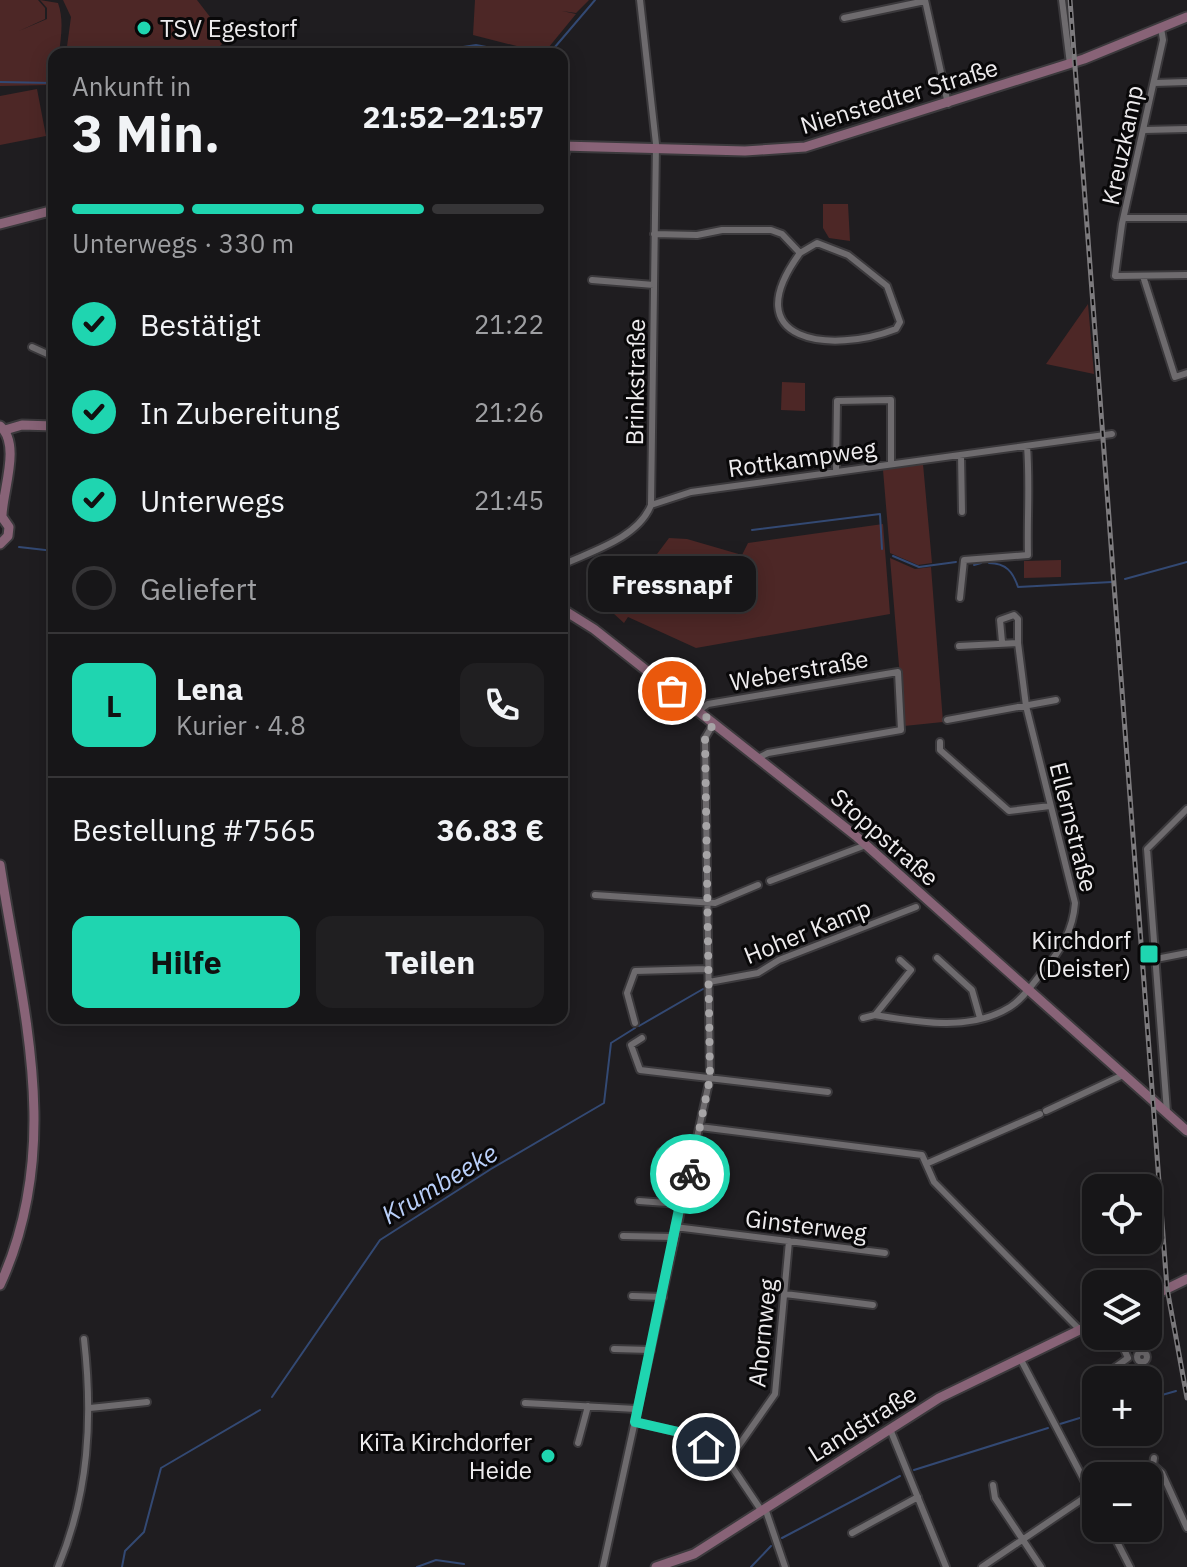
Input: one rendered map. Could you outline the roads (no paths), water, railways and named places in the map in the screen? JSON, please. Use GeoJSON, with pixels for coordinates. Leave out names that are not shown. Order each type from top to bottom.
{"type":"FeatureCollection","features":[{"type":"Feature","properties":{"kind":"main road","name":"Nienstedter Straße"},"geometry":{"type":"LineString","coordinates":[[568,146],[745,151],[805,147],[1070,64],[1187,17]]}},
{"type":"Feature","properties":{"kind":"main road"},"geometry":{"type":"LineString","coordinates":[[0,224],[48,212]]}},
{"type":"Feature","properties":{"kind":"main road"},"geometry":{"type":"LineString","coordinates":[[0,544],[9,532],[1,514],[2,491],[11,449],[2,428],[48,426]]}},
{"type":"Feature","properties":{"kind":"main road","name":"Stoppstraße"},"geometry":{"type":"LineString","coordinates":[[568,613],[594,629],[866,845],[1187,1131]]}},
{"type":"Feature","properties":{"kind":"main road"},"geometry":{"type":"LineString","coordinates":[[0,865],[36,1121],[27,1207],[0,1285]]}},
{"type":"Feature","properties":{"kind":"main road"},"geometry":{"type":"LineString","coordinates":[[1162,1291],[1187,1279]]}},
{"type":"Feature","properties":{"kind":"main road","name":"Landstraße"},"geometry":{"type":"LineString","coordinates":[[656,1567],[694,1554],[939,1398],[1080,1330]]}},
{"type":"Feature","properties":{"kind":"street","name":"Brinkstraße"},"geometry":{"type":"LineString","coordinates":[[640,0],[656,148],[651,505]]}},
{"type":"Feature","properties":{"kind":"street"},"geometry":{"type":"LineString","coordinates":[[844,18],[925,0],[948,104]]}},
{"type":"Feature","properties":{"kind":"street"},"geometry":{"type":"LineString","coordinates":[[1062,0],[1070,64]]}},
{"type":"Feature","properties":{"kind":"street","name":"Kreuzkamp"},"geometry":{"type":"LineString","coordinates":[[1143,276],[1115,276],[1115,270],[1163,40],[1161,28]]}},
{"type":"Feature","properties":{"kind":"street"},"geometry":{"type":"LineString","coordinates":[[1154,83],[1187,82]]}},
{"type":"Feature","properties":{"kind":"street"},"geometry":{"type":"LineString","coordinates":[[1144,130],[1187,129]]}},
{"type":"Feature","properties":{"kind":"street"},"geometry":{"type":"LineString","coordinates":[[1124,218],[1187,218]]}},
{"type":"Feature","properties":{"kind":"street"},"geometry":{"type":"LineString","coordinates":[[654,234],[697,235],[722,230],[771,230],[782,234],[800,253]]}},
{"type":"Feature","properties":{"kind":"street"},"geometry":{"type":"LineString","coordinates":[[817,243],[826,244],[879,278],[887,286],[900,322],[896,329],[877,337],[846,339],[795,334],[785,326],[779,315],[778,286],[800,253],[817,243]]}},
{"type":"Feature","properties":{"kind":"street"},"geometry":{"type":"LineString","coordinates":[[1187,275],[1143,276],[1175,377],[1187,373]]}},
{"type":"Feature","properties":{"kind":"street"},"geometry":{"type":"LineString","coordinates":[[592,280],[654,285]]}},
{"type":"Feature","properties":{"kind":"street"},"geometry":{"type":"LineString","coordinates":[[32,347],[48,354]]}},
{"type":"Feature","properties":{"kind":"street"},"geometry":{"type":"LineString","coordinates":[[836,472],[837,401],[891,400],[891,464]]}},
{"type":"Feature","properties":{"kind":"street","name":"Rottkampweg"},"geometry":{"type":"LineString","coordinates":[[651,505],[691,492],[1112,434]]}},
{"type":"Feature","properties":{"kind":"street"},"geometry":{"type":"LineString","coordinates":[[960,598],[964,560],[1028,555],[1027,512],[1031,496],[1027,446]]}},
{"type":"Feature","properties":{"kind":"street"},"geometry":{"type":"LineString","coordinates":[[961,455],[962,512]]}},
{"type":"Feature","properties":{"kind":"street"},"geometry":{"type":"LineString","coordinates":[[568,562],[630,531],[647,515],[651,505]]}},
{"type":"Feature","properties":{"kind":"street","name":"Ellernstraße"},"geometry":{"type":"LineString","coordinates":[[875,1015],[937,1023],[980,1018],[1009,1007],[1028,991],[1063,945],[1074,917],[1075,903],[1026,706],[1018,619],[1014,615],[1004,615],[1000,620],[1002,642]]}},
{"type":"Feature","properties":{"kind":"street"},"geometry":{"type":"LineString","coordinates":[[959,646],[1018,643]]}},
{"type":"Feature","properties":{"kind":"street","name":"Weberstraße"},"geometry":{"type":"LineString","coordinates":[[698,711],[708,704],[898,672],[901,730],[768,753],[758,758]]}},
{"type":"Feature","properties":{"kind":"street"},"geometry":{"type":"LineString","coordinates":[[947,720],[1056,700]]}},
{"type":"Feature","properties":{"kind":"street"},"geometry":{"type":"LineString","coordinates":[[603,1567],[710,1078],[705,738],[714,723]]}},
{"type":"Feature","properties":{"kind":"street"},"geometry":{"type":"LineString","coordinates":[[940,742],[940,750],[1009,811],[1050,806]]}},
{"type":"Feature","properties":{"kind":"street"},"geometry":{"type":"LineString","coordinates":[[1168,1114],[1147,849],[1187,809]]}},
{"type":"Feature","properties":{"kind":"street"},"geometry":{"type":"LineString","coordinates":[[770,881],[866,845]]}},
{"type":"Feature","properties":{"kind":"street"},"geometry":{"type":"LineString","coordinates":[[595,895],[707,903],[758,885]]}},
{"type":"Feature","properties":{"kind":"street","name":"Hoher Kamp"},"geometry":{"type":"LineString","coordinates":[[709,982],[758,973],[779,960],[916,907]]}},
{"type":"Feature","properties":{"kind":"street"},"geometry":{"type":"LineString","coordinates":[[1156,959],[1187,953]]}},
{"type":"Feature","properties":{"kind":"street"},"geometry":{"type":"LineString","coordinates":[[937,958],[972,990],[980,1018]]}},
{"type":"Feature","properties":{"kind":"street"},"geometry":{"type":"LineString","coordinates":[[644,960],[645,970]]}},
{"type":"Feature","properties":{"kind":"street"},"geometry":{"type":"LineString","coordinates":[[863,1018],[875,1015],[911,970],[900,960]]}},
{"type":"Feature","properties":{"kind":"street"},"geometry":{"type":"LineString","coordinates":[[635,1023],[627,993],[635,971],[707,969]]}},
{"type":"Feature","properties":{"kind":"street"},"geometry":{"type":"LineString","coordinates":[[642,1038],[631,1045],[640,1070],[828,1092]]}},
{"type":"Feature","properties":{"kind":"street"},"geometry":{"type":"LineString","coordinates":[[928,1163],[1123,1075]]}},
{"type":"Feature","properties":{"kind":"street"},"geometry":{"type":"LineString","coordinates":[[700,1127],[922,1155],[934,1182],[1080,1330]]}},
{"type":"Feature","properties":{"kind":"street"},"geometry":{"type":"LineString","coordinates":[[661,1152],[694,1155]]}},
{"type":"Feature","properties":{"kind":"street"},"geometry":{"type":"LineString","coordinates":[[639,1201],[681,1204]]}},
{"type":"Feature","properties":{"kind":"street","name":"Ginsterweg"},"geometry":{"type":"LineString","coordinates":[[675,1227],[885,1253]]}},
{"type":"Feature","properties":{"kind":"street"},"geometry":{"type":"LineString","coordinates":[[623,1236],[673,1237]]}},
{"type":"Feature","properties":{"kind":"street","name":"Ahornweg"},"geometry":{"type":"LineString","coordinates":[[728,1461],[775,1394],[789,1241]]}},
{"type":"Feature","properties":{"kind":"street"},"geometry":{"type":"LineString","coordinates":[[785,1294],[873,1305]]}},
{"type":"Feature","properties":{"kind":"street"},"geometry":{"type":"LineString","coordinates":[[632,1296],[663,1297]]}},
{"type":"Feature","properties":{"kind":"street"},"geometry":{"type":"LineString","coordinates":[[58,1567],[72,1529],[85,1472],[90,1408],[84,1339]]}},
{"type":"Feature","properties":{"kind":"street"},"geometry":{"type":"LineString","coordinates":[[614,1349],[651,1350]]}},
{"type":"Feature","properties":{"kind":"street"},"geometry":{"type":"LineString","coordinates":[[1124,1350],[1128,1358]]}},
{"type":"Feature","properties":{"kind":"street"},"geometry":{"type":"LineString","coordinates":[[1117,1366],[1128,1358],[1137,1357]]}},
{"type":"Feature","properties":{"kind":"street"},"geometry":{"type":"LineString","coordinates":[[1020,1358],[1082,1471]]}},
{"type":"Feature","properties":{"kind":"street"},"geometry":{"type":"LineString","coordinates":[[90,1408],[147,1402]]}},
{"type":"Feature","properties":{"kind":"street"},"geometry":{"type":"LineString","coordinates":[[525,1403],[636,1409]]}},
{"type":"Feature","properties":{"kind":"street"},"geometry":{"type":"LineString","coordinates":[[578,1443],[588,1406]]}},
{"type":"Feature","properties":{"kind":"street"},"geometry":{"type":"LineString","coordinates":[[635,1422],[683,1433],[728,1461],[763,1509],[785,1567]]}},
{"type":"Feature","properties":{"kind":"street"},"geometry":{"type":"LineString","coordinates":[[890,1429],[946,1567]]}},
{"type":"Feature","properties":{"kind":"street"},"geometry":{"type":"LineString","coordinates":[[1162,1473],[1187,1528]]}},
{"type":"Feature","properties":{"kind":"street"},"geometry":{"type":"LineString","coordinates":[[993,1485],[995,1498],[1041,1567]]}},
{"type":"Feature","properties":{"kind":"street"},"geometry":{"type":"LineString","coordinates":[[852,1533],[918,1497]]}},
{"type":"Feature","properties":{"kind":"street"},"geometry":{"type":"LineString","coordinates":[[982,1567],[1082,1499]]}},
{"type":"Feature","properties":{"kind":"street"},"geometry":{"type":"LineString","coordinates":[[1117,1542],[1130,1567]]}},
{"type":"Feature","properties":{"kind":"waterway"},"geometry":{"type":"LineString","coordinates":[[554,48],[595,0]]}},
{"type":"Feature","properties":{"kind":"waterway"},"geometry":{"type":"LineString","coordinates":[[457,48],[476,45],[492,48]]}},
{"type":"Feature","properties":{"kind":"waterway"},"geometry":{"type":"LineString","coordinates":[[0,82],[48,83]]}},
{"type":"Feature","properties":{"kind":"waterway"},"geometry":{"type":"LineString","coordinates":[[752,530],[880,514],[882,549]]}},
{"type":"Feature","properties":{"kind":"waterway"},"geometry":{"type":"LineString","coordinates":[[19,547],[48,550]]}},
{"type":"Feature","properties":{"kind":"waterway"},"geometry":{"type":"LineString","coordinates":[[893,556],[919,567],[956,562]]}},
{"type":"Feature","properties":{"kind":"waterway"},"geometry":{"type":"LineString","coordinates":[[1125,579],[1187,562]]}},
{"type":"Feature","properties":{"kind":"waterway"},"geometry":{"type":"LineString","coordinates":[[974,565],[981,563]]}},
{"type":"Feature","properties":{"kind":"waterway"},"geometry":{"type":"LineString","coordinates":[[989,563],[1008,569],[1018,587],[1112,582]]}},
{"type":"Feature","properties":{"kind":"waterway","name":"Krumbeeke"},"geometry":{"type":"LineString","coordinates":[[639,1026],[703,989]]}},
{"type":"Feature","properties":{"kind":"waterway","name":"Krumbeeke"},"geometry":{"type":"LineString","coordinates":[[272,1397],[380,1240],[491,1169],[604,1103],[611,1043],[635,1028]]}},
{"type":"Feature","properties":{"kind":"waterway"},"geometry":{"type":"LineString","coordinates":[[1162,1395],[1176,1391]]}},
{"type":"Feature","properties":{"kind":"waterway","name":"Krumbeeke"},"geometry":{"type":"LineString","coordinates":[[122,1567],[125,1551],[144,1532],[161,1468],[260,1410]]}},
{"type":"Feature","properties":{"kind":"waterway"},"geometry":{"type":"LineString","coordinates":[[1060,1424],[1082,1417]]}},
{"type":"Feature","properties":{"kind":"waterway"},"geometry":{"type":"LineString","coordinates":[[914,1470],[1048,1428]]}},
{"type":"Feature","properties":{"kind":"waterway"},"geometry":{"type":"LineString","coordinates":[[782,1538],[900,1476]]}},
{"type":"Feature","properties":{"kind":"waterway"},"geometry":{"type":"LineString","coordinates":[[751,1567],[771,1546]]}},
{"type":"Feature","properties":{"kind":"waterway"},"geometry":{"type":"LineString","coordinates":[[417,1567],[436,1560],[464,1564]]}},
{"type":"Feature","properties":{"kind":"railway"},"geometry":{"type":"LineString","coordinates":[[1070,0],[1167,1288],[1187,1398]]}},
{"type":"Feature","properties":{"kind":"place","name":"TSV Egestorf"},"geometry":{"type":"Point","coordinates":[144,28]}},
{"type":"Feature","properties":{"kind":"place","name":"Fressnapf"},"geometry":{"type":"Point","coordinates":[672,691]}},
{"type":"Feature","properties":{"kind":"place","name":"Kirchdorf (Deister)"},"geometry":{"type":"Point","coordinates":[1149,954]}},
{"type":"Feature","properties":{"kind":"place","name":"KiTa Kirchdorfer Heide"},"geometry":{"type":"Point","coordinates":[548,1456]}}]}
